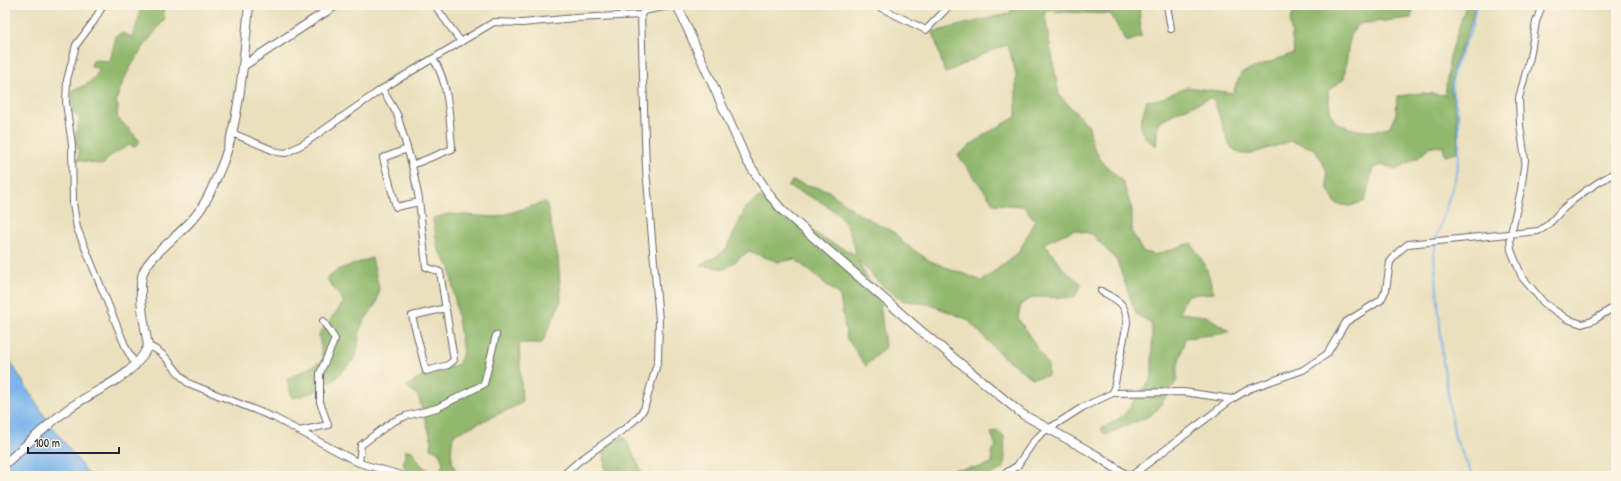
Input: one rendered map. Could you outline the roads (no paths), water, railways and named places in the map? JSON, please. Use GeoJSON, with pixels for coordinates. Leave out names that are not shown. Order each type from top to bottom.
{"type":"FeatureCollection","features":[{"type":"Feature","properties":{"kind":"street"},"geometry":{"type":"LineString","coordinates":[[103,5],[94,21],[76,45],[67,80],[66,103],[72,145],[72,203],[77,228],[126,348],[136,366]]}},
{"type":"Feature","properties":{"kind":"street"},"geometry":{"type":"LineString","coordinates":[[5,464],[76,403],[136,366],[148,346],[142,290],[143,273],[151,261],[200,211],[220,172],[232,133],[243,66],[249,5],[267,5]]}},
{"type":"Feature","properties":{"kind":"street"},"geometry":{"type":"LineString","coordinates":[[562,476],[579,461],[627,427],[638,417],[644,409],[658,360],[659,320],[646,168],[642,13],[647,5]]}},
{"type":"Feature","properties":{"kind":"street"},"geometry":{"type":"LineString","coordinates":[[232,133],[277,152],[286,153],[305,143],[382,90],[494,22],[522,24],[642,13],[676,5],[747,161],[771,197],[783,211],[920,330],[1022,414],[1096,455],[1127,476]]}},
{"type":"Feature","properties":{"kind":"street"},"geometry":{"type":"LineString","coordinates":[[875,5],[926,30],[950,5]]}},
{"type":"Feature","properties":{"kind":"street"},"geometry":{"type":"LineString","coordinates":[[1167,5],[1171,29]]}},
{"type":"Feature","properties":{"kind":"street"},"geometry":{"type":"LineString","coordinates":[[1542,5],[1536,22],[1530,57],[1519,98],[1520,125],[1525,160],[1521,190],[1511,234],[1511,250],[1522,276],[1544,303],[1567,319],[1582,324],[1597,319],[1616,306]]}},
{"type":"Feature","properties":{"kind":"street"},"geometry":{"type":"LineString","coordinates":[[243,66],[334,6]]}},
{"type":"Feature","properties":{"kind":"street"},"geometry":{"type":"LineString","coordinates":[[438,10],[461,42]]}},
{"type":"Feature","properties":{"kind":"street"},"geometry":{"type":"LineString","coordinates":[[412,165],[452,149],[446,92],[439,66],[433,59]]}},
{"type":"Feature","properties":{"kind":"street"},"geometry":{"type":"LineString","coordinates":[[382,90],[397,114],[412,165],[419,202],[426,267],[440,272],[446,308],[454,360],[448,365],[426,371],[412,316],[446,308]]}},
{"type":"Feature","properties":{"kind":"street"},"geometry":{"type":"LineString","coordinates":[[407,149],[383,158],[396,207],[419,202]]}},
{"type":"Feature","properties":{"kind":"street"},"geometry":{"type":"LineString","coordinates":[[1131,476],[1232,399],[1249,388],[1303,370],[1327,354],[1346,322],[1381,300],[1386,290],[1390,262],[1398,252],[1408,244],[1538,231],[1543,229],[1564,208],[1616,172]]}},
{"type":"Feature","properties":{"kind":"street"},"geometry":{"type":"LineString","coordinates":[[1101,291],[1118,300],[1124,305],[1127,312],[1127,323],[1112,393]]}},
{"type":"Feature","properties":{"kind":"street"},"geometry":{"type":"LineString","coordinates":[[299,431],[328,425],[320,402],[320,373],[335,339],[322,321]]}},
{"type":"Feature","properties":{"kind":"street"},"geometry":{"type":"LineString","coordinates":[[360,463],[361,445],[392,422],[406,416],[437,408],[484,384],[496,335]]}},
{"type":"Feature","properties":{"kind":"street"},"geometry":{"type":"LineString","coordinates":[[148,346],[163,354],[180,376],[188,383],[243,404],[360,463],[405,476]]}},
{"type":"Feature","properties":{"kind":"street"},"geometry":{"type":"LineString","coordinates":[[1001,476],[1017,466],[1034,441],[1048,429],[1083,407],[1112,393],[1184,392],[1232,399]]}},
{"type":"Feature","properties":{"kind":"water"},"geometry":{"type":"Polygon","coordinates":[[[5,353],[47,420],[90,476],[14,476],[5,463],[5,353]]]}},
{"type":"Feature","properties":{"kind":"waterway"},"geometry":{"type":"LineString","coordinates":[[1473,476],[1455,438],[1443,362],[1434,253],[1437,236],[1455,179],[1459,155],[1459,116],[1452,90],[1453,71],[1472,27],[1476,5]]}}]}
